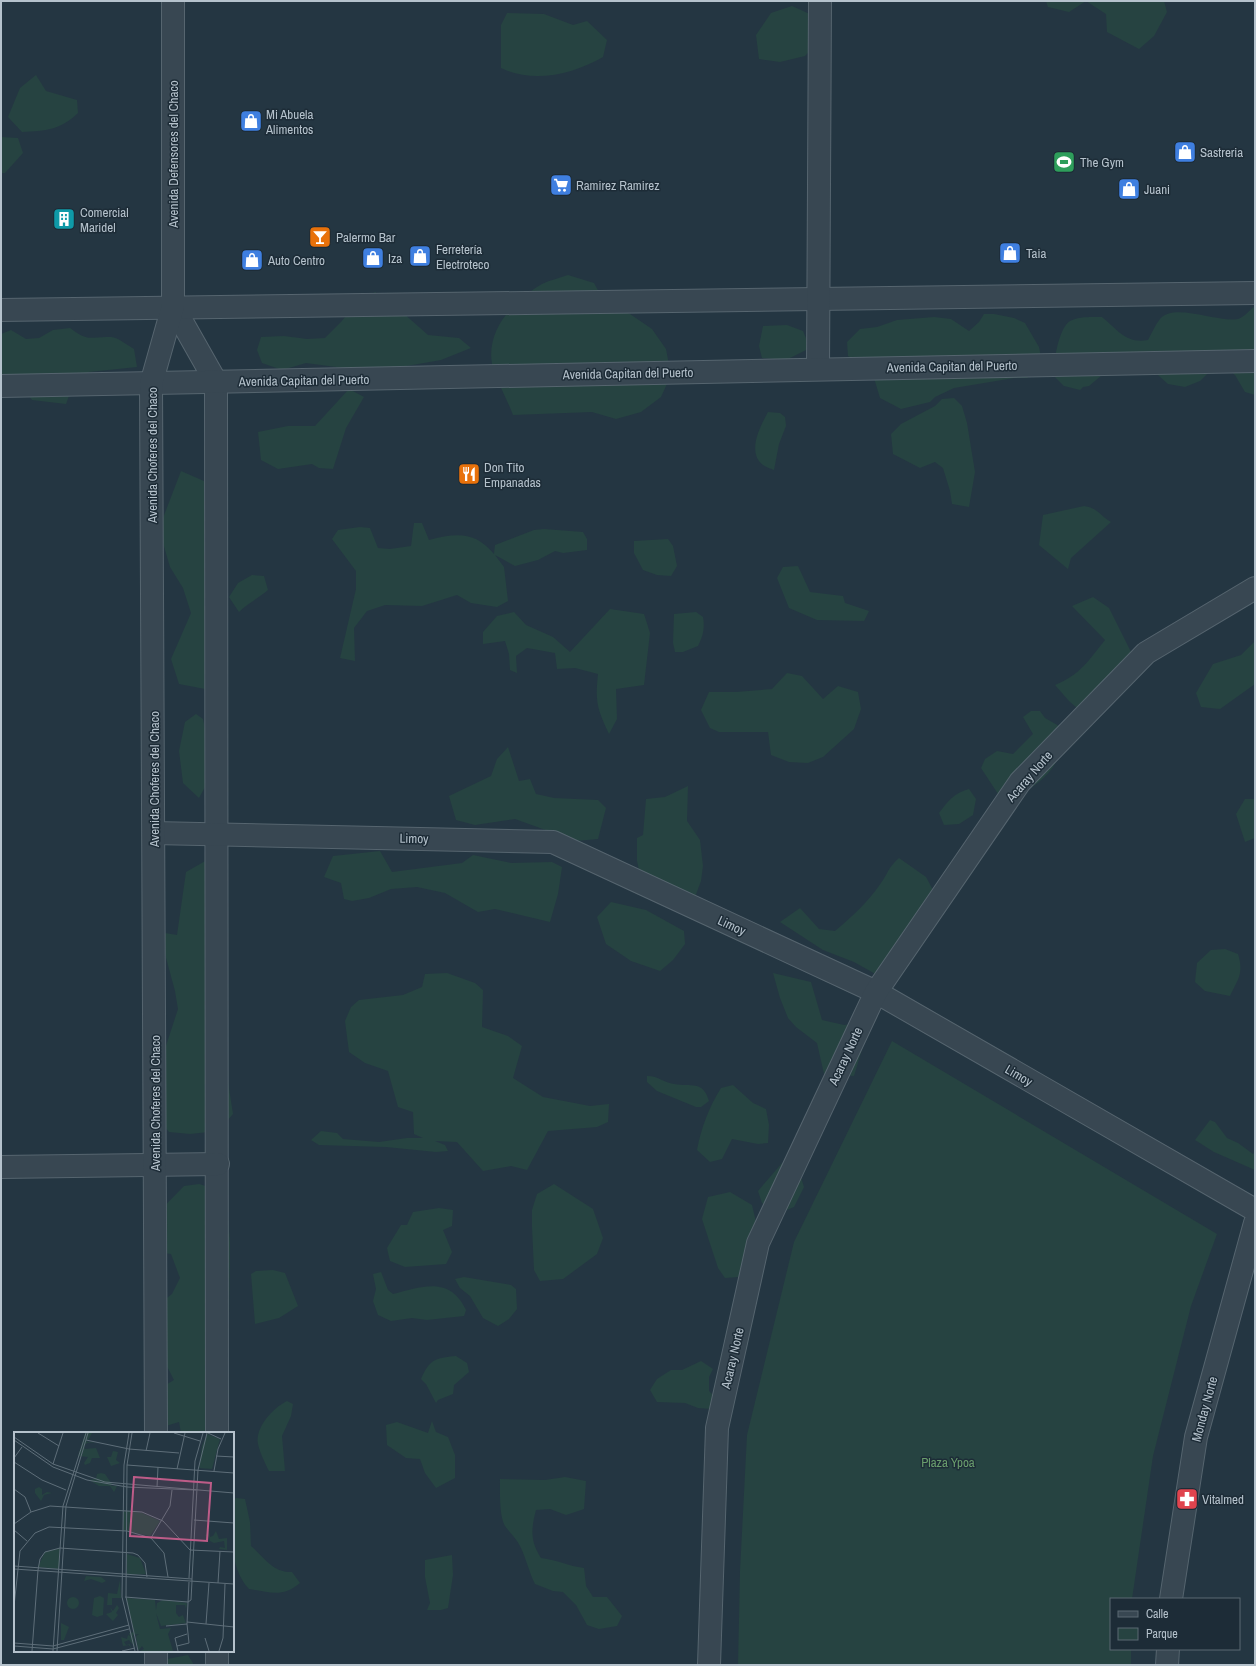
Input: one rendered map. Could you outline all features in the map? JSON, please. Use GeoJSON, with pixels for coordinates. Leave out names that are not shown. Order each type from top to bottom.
{"type":"FeatureCollection","features":[{"type":"Feature","properties":{"kind":"street","name":"Avenida Defensores del Chaco"},"geometry":{"type":"LineString","coordinates":[[173,1],[173,306]]}},
{"type":"Feature","properties":{"kind":"street"},"geometry":{"type":"LineString","coordinates":[[818,369],[820,1]]}},
{"type":"Feature","properties":{"kind":"street"},"geometry":{"type":"LineString","coordinates":[[1,310],[173,306],[1255,293]]}},
{"type":"Feature","properties":{"kind":"street"},"geometry":{"type":"LineString","coordinates":[[173,306],[216,382],[218,1164],[217,1432]]}},
{"type":"Feature","properties":{"kind":"street","name":"Avenida Choferes del Chaco"},"geometry":{"type":"LineString","coordinates":[[156,1432],[151,384],[173,306]]}},
{"type":"Feature","properties":{"kind":"street","name":"Avenida Capitan del Puerto"},"geometry":{"type":"LineString","coordinates":[[1,386],[1255,361]]}},
{"type":"Feature","properties":{"kind":"street","name":"Acaray Norte"},"geometry":{"type":"LineString","coordinates":[[709,1665],[716,1428],[758,1243],[876,992],[1020,782],[1146,653],[1255,588]]}},
{"type":"Feature","properties":{"kind":"street","name":"Limoy"},"geometry":{"type":"LineString","coordinates":[[154,833],[217,833],[553,842],[876,992],[1255,1210]]}},
{"type":"Feature","properties":{"kind":"street"},"geometry":{"type":"LineString","coordinates":[[1,1167],[218,1164]]}},
{"type":"Feature","properties":{"kind":"street","name":"Monday Norte"},"geometry":{"type":"LineString","coordinates":[[1171,1598],[1196,1437],[1255,1222]]}},
{"type":"Feature","properties":{"kind":"street"},"geometry":{"type":"LineString","coordinates":[[1167,1665],[1168,1650]]}},
{"type":"Feature","properties":{"kind":"street"},"geometry":{"type":"LineString","coordinates":[[156,1652],[156,1665]]}},
{"type":"Feature","properties":{"kind":"street"},"geometry":{"type":"LineString","coordinates":[[217,1652],[217,1665]]}},
{"type":"Feature","properties":{"kind":"green space"},"geometry":{"type":"Polygon","coordinates":[[[1046,1],[1086,1],[1069,12],[1048,7],[1046,1]]]}},
{"type":"Feature","properties":{"kind":"green space"},"geometry":{"type":"Polygon","coordinates":[[[1086,1],[1164,1],[1167,12],[1154,36],[1139,49],[1107,32],[1106,14],[1086,1]]]}},
{"type":"Feature","properties":{"kind":"green space"},"geometry":{"type":"Polygon","coordinates":[[[792,6],[812,15],[820,40],[805,56],[780,62],[759,59],[756,35],[771,13],[792,6]]]}},
{"type":"Feature","properties":{"kind":"green space"},"geometry":{"type":"Polygon","coordinates":[[[507,13],[544,14],[573,25],[587,21],[607,40],[603,57],[579,68],[553,75],[526,75],[513,73],[501,68],[501,25],[507,13]]]}},
{"type":"Feature","properties":{"kind":"green space"},"geometry":{"type":"Polygon","coordinates":[[[36,75],[46,91],[77,100],[78,113],[59,126],[46,130],[22,132],[8,117],[20,88],[36,75]]]}},
{"type":"Feature","properties":{"kind":"green space"},"geometry":{"type":"Polygon","coordinates":[[[1,137],[18,138],[23,153],[5,173],[1,173],[1,137]]]}},
{"type":"Feature","properties":{"kind":"green space"},"geometry":{"type":"Polygon","coordinates":[[[568,275],[594,283],[606,305],[630,314],[652,329],[666,349],[671,375],[661,397],[641,412],[616,419],[592,412],[513,415],[492,364],[491,351],[493,339],[504,317],[522,298],[542,284],[568,275]]]}},
{"type":"Feature","properties":{"kind":"green space"},"geometry":{"type":"Polygon","coordinates":[[[375,292],[394,305],[428,335],[459,338],[471,348],[441,360],[401,367],[351,369],[306,363],[282,370],[262,363],[257,350],[261,337],[284,336],[307,339],[325,338],[355,305],[375,292]]]}},
{"type":"Feature","properties":{"kind":"green space"},"geometry":{"type":"Polygon","coordinates":[[[1255,306],[1255,395],[1245,392],[1235,375],[1229,370],[1211,370],[1200,381],[1185,387],[1168,384],[1158,375],[1147,370],[1121,375],[1102,375],[1089,386],[1083,387],[1080,390],[1064,386],[1053,375],[1056,354],[1062,331],[1070,321],[1074,319],[1102,317],[1123,335],[1140,341],[1148,340],[1158,321],[1167,314],[1175,312],[1238,319],[1244,316],[1255,306]]]}},
{"type":"Feature","properties":{"kind":"green space"},"geometry":{"type":"Polygon","coordinates":[[[984,314],[994,314],[1014,318],[1025,323],[1039,347],[1041,357],[1038,369],[1027,378],[1014,378],[954,388],[935,397],[930,402],[901,409],[880,398],[871,368],[859,364],[848,356],[847,342],[860,329],[877,327],[897,320],[934,317],[951,319],[969,331],[979,322],[984,314]]]}},
{"type":"Feature","properties":{"kind":"green space"},"geometry":{"type":"Polygon","coordinates":[[[787,325],[803,331],[810,348],[786,360],[762,358],[759,346],[763,326],[787,325]]]}},
{"type":"Feature","properties":{"kind":"green space"},"geometry":{"type":"Polygon","coordinates":[[[70,328],[82,336],[90,338],[114,337],[120,340],[134,349],[137,367],[89,372],[73,385],[66,404],[32,400],[13,376],[1,379],[1,334],[11,330],[26,339],[39,338],[53,330],[70,328]]]}},
{"type":"Feature","properties":{"kind":"green space"},"geometry":{"type":"Polygon","coordinates":[[[349,389],[364,397],[346,428],[333,469],[319,468],[312,464],[278,469],[261,460],[258,432],[288,426],[315,426],[349,389]]]}},
{"type":"Feature","properties":{"kind":"green space"},"geometry":{"type":"Polygon","coordinates":[[[954,398],[962,406],[967,423],[975,472],[969,507],[952,504],[950,491],[943,468],[935,462],[920,468],[893,454],[891,434],[901,424],[935,406],[942,399],[954,398]]]}},
{"type":"Feature","properties":{"kind":"green space"},"geometry":{"type":"Polygon","coordinates":[[[768,412],[780,413],[785,417],[786,426],[779,444],[774,470],[763,465],[758,460],[755,446],[756,438],[768,412]]]}},
{"type":"Feature","properties":{"kind":"green space"},"geometry":{"type":"Polygon","coordinates":[[[181,471],[204,481],[216,506],[211,664],[205,689],[179,684],[171,659],[191,613],[183,588],[170,567],[163,543],[163,518],[181,471]]]}},
{"type":"Feature","properties":{"kind":"green space"},"geometry":{"type":"Polygon","coordinates":[[[1084,506],[1096,510],[1111,522],[1071,558],[1068,569],[1039,545],[1043,515],[1084,506]]]}},
{"type":"Feature","properties":{"kind":"green space"},"geometry":{"type":"Polygon","coordinates":[[[414,523],[422,523],[429,540],[456,535],[464,536],[480,541],[494,554],[495,545],[534,530],[544,529],[583,532],[587,539],[587,550],[563,553],[555,551],[538,560],[515,566],[495,555],[504,567],[508,601],[497,607],[471,603],[457,595],[422,606],[385,605],[367,611],[354,628],[355,661],[340,658],[356,589],[356,571],[332,539],[338,530],[360,527],[370,528],[378,548],[390,549],[411,546],[414,523]]]}},
{"type":"Feature","properties":{"kind":"green space"},"geometry":{"type":"Polygon","coordinates":[[[668,539],[673,546],[677,566],[671,576],[657,575],[643,570],[634,553],[634,541],[668,539]]]}},
{"type":"Feature","properties":{"kind":"green space"},"geometry":{"type":"Polygon","coordinates":[[[798,566],[810,592],[843,596],[845,603],[869,611],[864,621],[817,620],[789,608],[777,578],[783,567],[798,566]]]}},
{"type":"Feature","properties":{"kind":"green space"},"geometry":{"type":"Polygon","coordinates":[[[252,575],[264,576],[268,590],[239,612],[229,597],[238,583],[252,575]]]}},
{"type":"Feature","properties":{"kind":"green space"},"geometry":{"type":"Polygon","coordinates":[[[1093,597],[1109,608],[1133,656],[1077,708],[1055,685],[1078,672],[1105,640],[1072,606],[1093,597]]]}},
{"type":"Feature","properties":{"kind":"green space"},"geometry":{"type":"Polygon","coordinates":[[[610,609],[644,614],[650,633],[644,685],[616,689],[617,719],[609,734],[599,711],[597,698],[598,674],[575,668],[557,669],[555,653],[527,648],[516,656],[517,673],[510,670],[509,654],[505,641],[483,644],[483,632],[497,616],[514,612],[526,625],[553,637],[570,652],[610,609]]]}},
{"type":"Feature","properties":{"kind":"green space"},"geometry":{"type":"Polygon","coordinates":[[[696,612],[703,617],[704,621],[703,632],[698,646],[683,652],[675,652],[673,643],[674,614],[696,612]]]}},
{"type":"Feature","properties":{"kind":"green space"},"geometry":{"type":"Polygon","coordinates":[[[1255,641],[1255,684],[1220,709],[1201,707],[1196,693],[1213,664],[1241,655],[1255,641]]]}},
{"type":"Feature","properties":{"kind":"green space"},"geometry":{"type":"Polygon","coordinates":[[[787,673],[802,676],[823,699],[838,686],[858,692],[861,709],[854,729],[823,757],[808,763],[789,762],[771,755],[768,732],[719,732],[710,728],[701,710],[709,692],[736,692],[772,689],[787,673]]]}},
{"type":"Feature","properties":{"kind":"green space"},"geometry":{"type":"Polygon","coordinates":[[[1031,711],[1040,711],[1045,718],[1059,726],[1059,755],[1052,769],[1041,781],[1028,790],[1014,798],[998,794],[981,768],[985,759],[997,751],[1013,754],[1033,734],[1023,717],[1031,711]]]}},
{"type":"Feature","properties":{"kind":"green space"},"geometry":{"type":"Polygon","coordinates":[[[196,714],[203,719],[209,746],[211,776],[199,798],[183,783],[179,751],[185,722],[196,714]]]}},
{"type":"Feature","properties":{"kind":"green space"},"geometry":{"type":"Polygon","coordinates":[[[508,747],[519,781],[530,779],[536,794],[554,798],[598,800],[606,808],[598,839],[576,841],[515,819],[475,825],[456,820],[449,796],[491,776],[497,759],[508,747]]]}},
{"type":"Feature","properties":{"kind":"green space"},"geometry":{"type":"Polygon","coordinates":[[[688,786],[687,821],[700,840],[703,866],[701,881],[695,897],[642,883],[637,861],[637,838],[643,835],[646,799],[665,797],[688,786]]]}},
{"type":"Feature","properties":{"kind":"green space"},"geometry":{"type":"Polygon","coordinates":[[[969,789],[976,799],[973,815],[959,824],[944,825],[939,813],[952,798],[969,789]]]}},
{"type":"Feature","properties":{"kind":"green space"},"geometry":{"type":"Polygon","coordinates":[[[1245,799],[1255,799],[1255,838],[1245,842],[1236,814],[1245,799]]]}},
{"type":"Feature","properties":{"kind":"green space"},"geometry":{"type":"Polygon","coordinates":[[[380,851],[392,872],[462,863],[473,855],[511,863],[552,862],[562,867],[558,894],[550,922],[495,909],[478,912],[445,893],[417,887],[391,889],[369,898],[352,901],[344,899],[341,883],[324,877],[333,856],[380,851]]]}},
{"type":"Feature","properties":{"kind":"green space"},"geometry":{"type":"Polygon","coordinates":[[[899,858],[926,877],[940,903],[879,976],[854,962],[823,950],[780,922],[800,908],[819,929],[835,931],[865,903],[881,883],[892,865],[899,858]]]}},
{"type":"Feature","properties":{"kind":"green space"},"geometry":{"type":"Polygon","coordinates":[[[207,860],[226,1069],[233,1114],[218,1131],[190,1134],[169,1132],[147,1104],[178,1009],[175,991],[159,932],[177,935],[186,872],[207,860]]]}},
{"type":"Feature","properties":{"kind":"green space"},"geometry":{"type":"Polygon","coordinates":[[[611,902],[646,910],[684,931],[685,944],[673,960],[660,971],[631,961],[606,944],[597,917],[611,902]]]}},
{"type":"Feature","properties":{"kind":"green space"},"geometry":{"type":"Polygon","coordinates":[[[1225,949],[1238,954],[1240,961],[1238,981],[1230,996],[1205,991],[1195,982],[1197,963],[1211,950],[1225,949]]]}},
{"type":"Feature","properties":{"kind":"green space"},"geometry":{"type":"Polygon","coordinates":[[[447,973],[475,983],[483,990],[482,1027],[508,1036],[522,1046],[513,1078],[543,1097],[590,1106],[609,1104],[608,1122],[597,1127],[548,1131],[527,1170],[511,1166],[483,1171],[457,1142],[435,1141],[445,1145],[448,1151],[436,1152],[386,1147],[319,1145],[311,1140],[321,1131],[337,1133],[343,1139],[379,1142],[407,1138],[423,1138],[414,1134],[413,1112],[398,1107],[388,1071],[365,1063],[349,1052],[345,1021],[351,1007],[359,1000],[403,995],[422,987],[425,974],[447,973]]]}},
{"type":"Feature","properties":{"kind":"green space"},"geometry":{"type":"Polygon","coordinates":[[[773,973],[811,982],[822,1020],[844,1025],[860,1023],[866,1036],[854,1076],[824,1074],[817,1043],[796,1027],[788,1018],[780,998],[773,973]]]}},
{"type":"Feature","properties":{"kind":"green space","name":"Plaza Ypoa"},"geometry":{"type":"Polygon","coordinates":[[[892,1041],[1217,1234],[1191,1306],[1153,1456],[1132,1598],[1110,1598],[1110,1650],[1131,1650],[1131,1665],[738,1665],[740,1571],[747,1435],[794,1242],[892,1041]]]}},
{"type":"Feature","properties":{"kind":"green space"},"geometry":{"type":"Polygon","coordinates":[[[647,1076],[655,1077],[670,1083],[700,1087],[706,1094],[709,1101],[701,1107],[696,1107],[657,1091],[647,1082],[647,1076]]]}},
{"type":"Feature","properties":{"kind":"green space"},"geometry":{"type":"Polygon","coordinates":[[[733,1085],[753,1103],[766,1109],[769,1125],[768,1143],[758,1144],[732,1139],[722,1159],[710,1162],[697,1150],[701,1134],[709,1110],[721,1088],[733,1085]]]}},
{"type":"Feature","properties":{"kind":"green space"},"geometry":{"type":"Polygon","coordinates":[[[1210,1120],[1215,1122],[1227,1138],[1238,1143],[1253,1154],[1255,1152],[1255,1170],[1214,1152],[1195,1140],[1210,1120]]]}},
{"type":"Feature","properties":{"kind":"green space"},"geometry":{"type":"Polygon","coordinates":[[[782,1163],[798,1168],[804,1187],[794,1207],[777,1214],[762,1203],[758,1191],[782,1163]]]}},
{"type":"Feature","properties":{"kind":"green space"},"geometry":{"type":"Polygon","coordinates":[[[199,1184],[226,1192],[230,1243],[229,1313],[223,1344],[216,1432],[181,1432],[179,1422],[156,1429],[144,1413],[147,1396],[174,1380],[151,1335],[150,1311],[172,1294],[180,1278],[171,1254],[150,1251],[147,1224],[184,1186],[199,1184]]]}},
{"type":"Feature","properties":{"kind":"green space"},"geometry":{"type":"Polygon","coordinates":[[[554,1184],[593,1209],[603,1238],[597,1254],[563,1279],[540,1281],[534,1270],[532,1210],[537,1194],[554,1184]]]}},
{"type":"Feature","properties":{"kind":"green space"},"geometry":{"type":"Polygon","coordinates":[[[730,1192],[752,1205],[756,1222],[743,1267],[738,1277],[725,1278],[718,1268],[702,1219],[708,1197],[730,1192]]]}},
{"type":"Feature","properties":{"kind":"green space"},"geometry":{"type":"Polygon","coordinates":[[[439,1208],[453,1210],[452,1226],[443,1230],[452,1252],[446,1264],[405,1267],[390,1261],[387,1248],[401,1225],[407,1225],[413,1212],[439,1208]]]}},
{"type":"Feature","properties":{"kind":"green space"},"geometry":{"type":"Polygon","coordinates":[[[273,1270],[285,1273],[298,1306],[279,1318],[255,1324],[251,1274],[256,1271],[273,1270]]]}},
{"type":"Feature","properties":{"kind":"green space"},"geometry":{"type":"Polygon","coordinates":[[[381,1272],[388,1290],[393,1294],[415,1288],[435,1286],[452,1292],[460,1299],[466,1310],[464,1316],[427,1320],[412,1318],[391,1321],[378,1315],[373,1301],[376,1289],[373,1274],[381,1272]]]}},
{"type":"Feature","properties":{"kind":"green space"},"geometry":{"type":"Polygon","coordinates":[[[464,1277],[511,1285],[516,1289],[517,1309],[509,1319],[498,1326],[483,1318],[470,1296],[460,1288],[455,1279],[464,1277]]]}},
{"type":"Feature","properties":{"kind":"green space"},"geometry":{"type":"Polygon","coordinates":[[[456,1356],[467,1363],[469,1372],[454,1385],[453,1394],[438,1400],[436,1403],[426,1384],[421,1379],[430,1363],[438,1359],[456,1356]]]}},
{"type":"Feature","properties":{"kind":"green space"},"geometry":{"type":"Polygon","coordinates":[[[701,1361],[713,1369],[709,1377],[709,1391],[718,1400],[712,1409],[698,1408],[685,1403],[657,1402],[650,1390],[657,1379],[671,1370],[682,1370],[701,1361]]]}},
{"type":"Feature","properties":{"kind":"green space"},"geometry":{"type":"Polygon","coordinates":[[[287,1401],[293,1404],[291,1416],[282,1436],[285,1471],[269,1471],[258,1444],[259,1431],[271,1413],[287,1401]]]}},
{"type":"Feature","properties":{"kind":"green space"},"geometry":{"type":"Polygon","coordinates":[[[432,1421],[436,1432],[448,1437],[455,1455],[455,1478],[436,1488],[425,1473],[420,1459],[406,1458],[387,1445],[386,1425],[397,1422],[428,1433],[432,1421]]]}},
{"type":"Feature","properties":{"kind":"green space"},"geometry":{"type":"Polygon","coordinates":[[[565,1477],[586,1481],[584,1509],[566,1515],[550,1509],[536,1510],[532,1535],[537,1552],[541,1558],[584,1568],[586,1586],[593,1597],[607,1597],[622,1616],[617,1626],[599,1629],[587,1625],[576,1605],[563,1592],[553,1591],[535,1584],[520,1546],[503,1522],[500,1503],[500,1479],[545,1480],[565,1477]]]}},
{"type":"Feature","properties":{"kind":"green space"},"geometry":{"type":"Polygon","coordinates":[[[236,1498],[245,1499],[250,1522],[251,1546],[269,1564],[279,1570],[292,1572],[300,1583],[294,1588],[276,1593],[249,1589],[242,1579],[234,1558],[234,1499],[236,1498]]]}},
{"type":"Feature","properties":{"kind":"green space"},"geometry":{"type":"Polygon","coordinates":[[[452,1555],[453,1575],[448,1608],[441,1610],[427,1610],[430,1603],[425,1577],[425,1560],[452,1555]]]}},
{"type":"Feature","properties":{"kind":"green space"},"geometry":{"type":"Polygon","coordinates":[[[188,1655],[194,1665],[163,1665],[167,1659],[188,1655]]]}},
{"type":"Feature","properties":{"kind":"place","name":"Mi Abuela Alimentos"},"geometry":{"type":"Point","coordinates":[251,121]}},
{"type":"Feature","properties":{"kind":"place","name":"Sastreria"},"geometry":{"type":"Point","coordinates":[1185,152]}},
{"type":"Feature","properties":{"kind":"place","name":"The Gym"},"geometry":{"type":"Point","coordinates":[1064,162]}},
{"type":"Feature","properties":{"kind":"place","name":"Ramirez Ramirez"},"geometry":{"type":"Point","coordinates":[561,185]}},
{"type":"Feature","properties":{"kind":"place","name":"Juani"},"geometry":{"type":"Point","coordinates":[1129,189]}},
{"type":"Feature","properties":{"kind":"place","name":"Comercial Maridel"},"geometry":{"type":"Point","coordinates":[64,219]}},
{"type":"Feature","properties":{"kind":"place","name":"Palermo Bar"},"geometry":{"type":"Point","coordinates":[320,237]}},
{"type":"Feature","properties":{"kind":"place","name":"Taia"},"geometry":{"type":"Point","coordinates":[1010,253]}},
{"type":"Feature","properties":{"kind":"place","name":"Ferretería Electroteco"},"geometry":{"type":"Point","coordinates":[420,256]}},
{"type":"Feature","properties":{"kind":"place","name":"Iza"},"geometry":{"type":"Point","coordinates":[373,258]}},
{"type":"Feature","properties":{"kind":"place","name":"Auto Centro"},"geometry":{"type":"Point","coordinates":[252,260]}},
{"type":"Feature","properties":{"kind":"place","name":"Don Tito Empanadas"},"geometry":{"type":"Point","coordinates":[469,474]}},
{"type":"Feature","properties":{"kind":"place","name":"Vitalmed"},"geometry":{"type":"Point","coordinates":[1187,1499]}}]}
